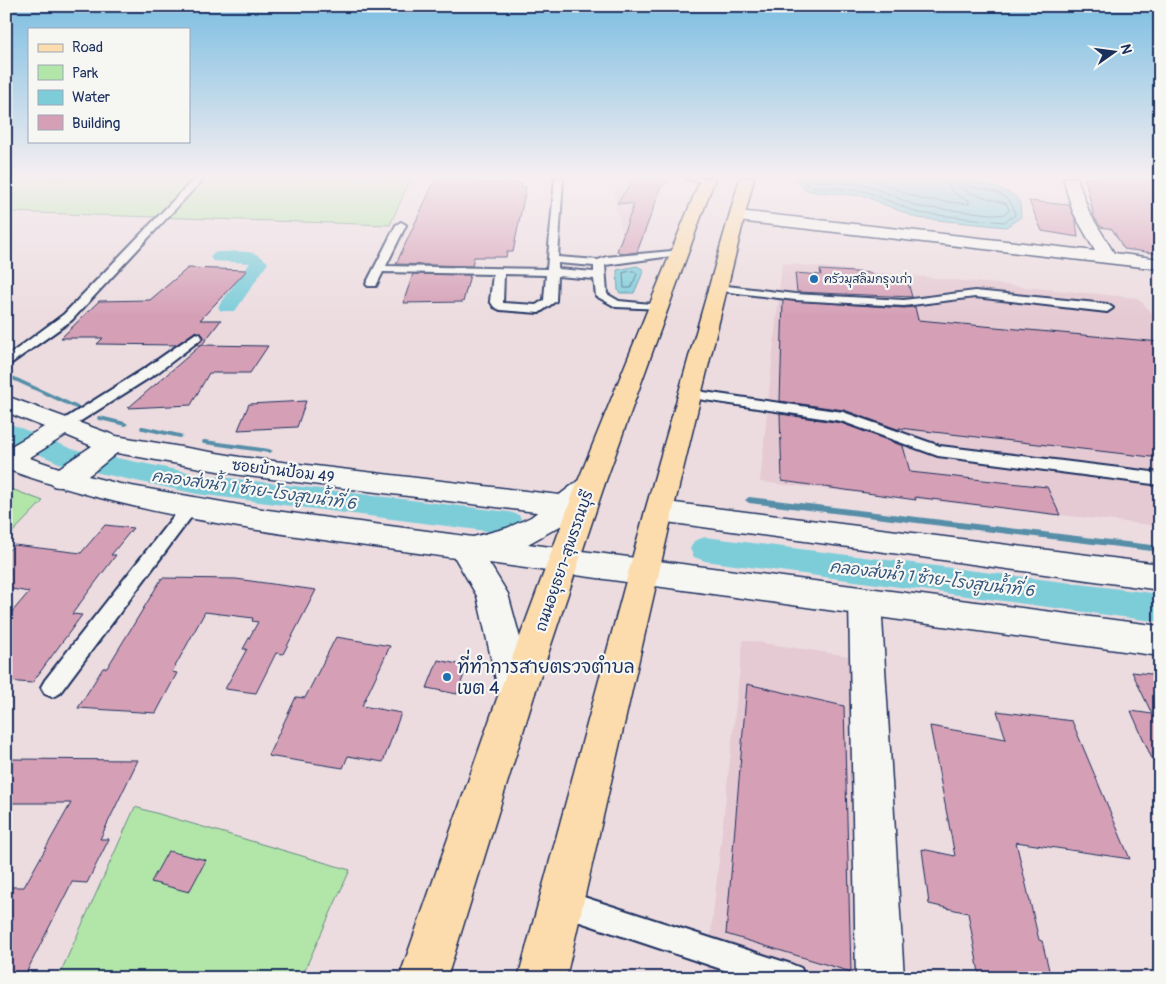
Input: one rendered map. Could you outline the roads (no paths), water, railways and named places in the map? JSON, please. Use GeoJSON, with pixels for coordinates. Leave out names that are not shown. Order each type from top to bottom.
{"type":"FeatureCollection","features":[{"type":"Feature","properties":{"kind":"main road","name":"ถนนอยุธยา-สุพรรณบุรี"},"geometry":{"type":"LineString","coordinates":[[423,978],[518,693],[590,486],[679,252],[687,224]]}},
{"type":"Feature","properties":{"kind":"main road"},"geometry":{"type":"LineString","coordinates":[[542,978],[643,573],[736,224]]}},
{"type":"Feature","properties":{"kind":"street"},"geometry":{"type":"LineString","coordinates":[[808,224],[1160,264]]}},
{"type":"Feature","properties":{"kind":"street"},"geometry":{"type":"LineString","coordinates":[[1088,224],[1108,258]]}},
{"type":"Feature","properties":{"kind":"street","name":"ซอยบ้านป้อม 49"},"geometry":{"type":"LineString","coordinates":[[6,403],[59,429],[89,461],[240,466],[568,506]]}},
{"type":"Feature","properties":{"kind":"street"},"geometry":{"type":"LineString","coordinates":[[7,459],[59,429]]}},
{"type":"Feature","properties":{"kind":"street"},"geometry":{"type":"LineString","coordinates":[[7,459],[89,461],[189,508],[465,549],[1160,641]]}},
{"type":"Feature","properties":{"kind":"street"},"geometry":{"type":"LineString","coordinates":[[465,549],[513,539],[544,525],[590,486]]}},
{"type":"Feature","properties":{"kind":"street"},"geometry":{"type":"LineString","coordinates":[[659,511],[1160,577]]}},
{"type":"Feature","properties":{"kind":"street"},"geometry":{"type":"LineString","coordinates":[[465,549],[492,594],[518,693]]}},
{"type":"Feature","properties":{"kind":"street"},"geometry":{"type":"LineString","coordinates":[[865,602],[880,978]]}},
{"type":"Feature","properties":{"kind":"lane"},"geometry":{"type":"LineString","coordinates":[[6,363],[68,316],[156,224]]}},
{"type":"Feature","properties":{"kind":"lane"},"geometry":{"type":"LineString","coordinates":[[499,271],[496,300],[498,305],[504,308],[538,309],[545,306],[550,301],[556,224]]}},
{"type":"Feature","properties":{"kind":"lane"},"geometry":{"type":"LineString","coordinates":[[372,284],[401,225]]}},
{"type":"Feature","properties":{"kind":"lane"},"geometry":{"type":"LineString","coordinates":[[553,260],[600,263],[606,260],[679,252]]}},
{"type":"Feature","properties":{"kind":"lane"},"geometry":{"type":"LineString","coordinates":[[600,263],[599,276],[602,296],[616,304],[658,307]]}},
{"type":"Feature","properties":{"kind":"lane"},"geometry":{"type":"LineString","coordinates":[[380,269],[551,272],[599,276]]}},
{"type":"Feature","properties":{"kind":"lane"},"geometry":{"type":"LineString","coordinates":[[718,288],[795,297],[904,303],[975,294],[1107,308]]}},
{"type":"Feature","properties":{"kind":"lane"},"geometry":{"type":"LineString","coordinates":[[59,429],[152,370],[196,337]]}},
{"type":"Feature","properties":{"kind":"lane"},"geometry":{"type":"LineString","coordinates":[[690,394],[843,417],[938,451],[1160,479]]}},
{"type":"Feature","properties":{"kind":"lane"},"geometry":{"type":"LineString","coordinates":[[52,687],[189,508]]}},
{"type":"Feature","properties":{"kind":"lane"},"geometry":{"type":"LineString","coordinates":[[560,903],[790,978]]}},
{"type":"Feature","properties":{"kind":"water"},"geometry":{"type":"Polygon","coordinates":[[[976,224],[1011,224],[1006,227],[976,224]]]}},
{"type":"Feature","properties":{"kind":"water"},"geometry":{"type":"Polygon","coordinates":[[[637,266],[644,270],[634,293],[620,293],[618,290],[617,270],[637,266]]]}},
{"type":"Feature","properties":{"kind":"waterway"},"geometry":{"type":"LineString","coordinates":[[219,257],[255,258],[259,263],[228,307]]}},
{"type":"Feature","properties":{"kind":"waterway"},"geometry":{"type":"LineString","coordinates":[[6,375],[80,409]]}},
{"type":"Feature","properties":{"kind":"waterway"},"geometry":{"type":"LineString","coordinates":[[100,418],[125,424]]}},
{"type":"Feature","properties":{"kind":"waterway"},"geometry":{"type":"LineString","coordinates":[[143,428],[180,436]]}},
{"type":"Feature","properties":{"kind":"waterway","name":"คลองส่งน้ำ 1 ซ้าย-โรงสูบน้ำที่ 6"},"geometry":{"type":"LineString","coordinates":[[6,430],[66,457],[197,484],[509,523]]}},
{"type":"Feature","properties":{"kind":"waterway"},"geometry":{"type":"LineString","coordinates":[[205,442],[269,451]]}},
{"type":"Feature","properties":{"kind":"waterway"},"geometry":{"type":"LineString","coordinates":[[749,500],[1160,549]]}},
{"type":"Feature","properties":{"kind":"waterway","name":"คลองส่งน้ำ 1 ซ้าย-โรงสูบน้ำที่ 6"},"geometry":{"type":"LineString","coordinates":[[705,549],[1160,608]]}},
{"type":"Feature","properties":{"kind":"place","name":"ครัวมุสลิมกรุงเก่า"},"geometry":{"type":"Point","coordinates":[814,279]}},
{"type":"Feature","properties":{"kind":"place","name":"ที่ทำการสายตรวจตำบล เขต 4"},"geometry":{"type":"Point","coordinates":[447,677]}}]}
